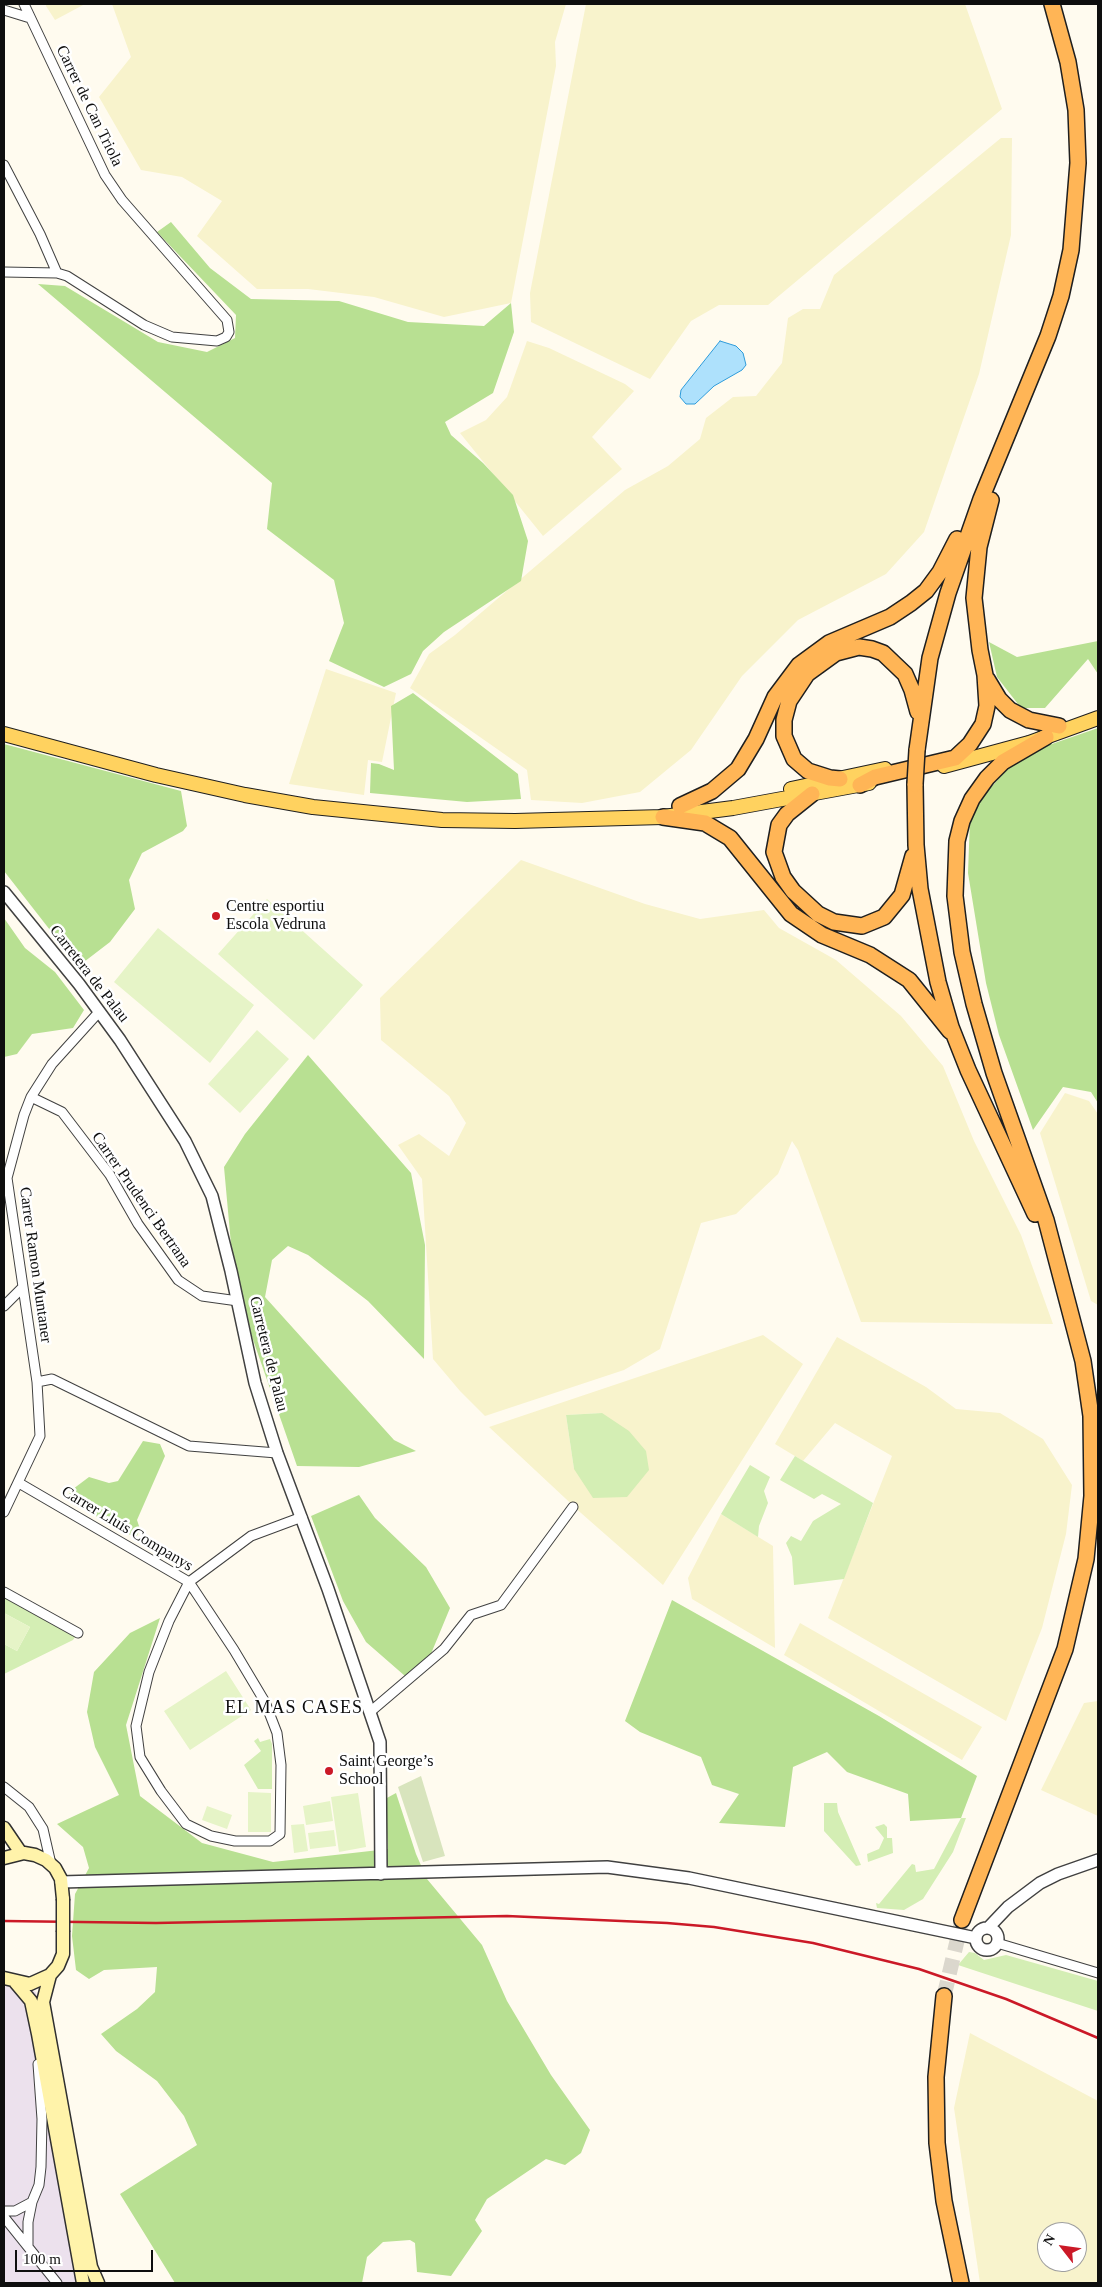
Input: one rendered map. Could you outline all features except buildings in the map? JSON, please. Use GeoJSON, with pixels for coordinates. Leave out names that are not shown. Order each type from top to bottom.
{"type":"FeatureCollection","features":[{"type":"Feature","properties":{"kind":"highway"},"geometry":{"type":"LineString","coordinates":[[1052,4],[1063,41],[1072,84],[1078,163],[1071,250],[1061,296],[1048,336],[981,499],[959,558],[939,621],[930,658],[920,721],[915,784],[916,845],[920,889],[930,949],[957,1040],[976,1088],[1056,1263]]}},
{"type":"Feature","properties":{"kind":"highway"},"geometry":{"type":"LineString","coordinates":[[860,785],[875,777],[955,758],[974,739],[983,724],[987,706],[985,675],[974,598],[979,547],[995,488],[1038,382],[1048,336]]}},
{"type":"Feature","properties":{"kind":"highway"},"geometry":{"type":"LineString","coordinates":[[680,806],[712,791],[738,769],[756,739],[779,691],[799,665],[829,643],[890,616],[926,590],[940,572],[981,499]]}},
{"type":"Feature","properties":{"kind":"highway"},"geometry":{"type":"LineString","coordinates":[[840,779],[820,776],[808,771],[794,759],[784,736],[784,720],[789,701],[807,674],[823,661],[848,649],[872,649],[883,653],[905,674],[912,690],[920,721]]}},
{"type":"Feature","properties":{"kind":"highway"},"geometry":{"type":"LineString","coordinates":[[985,675],[998,698],[1010,710],[1028,720],[1059,726]]}},
{"type":"Feature","properties":{"kind":"highway"},"geometry":{"type":"LineString","coordinates":[[962,1920],[1056,1675],[1072,1624],[1087,1552],[1092,1496],[1091,1416],[1083,1362],[1046,1220],[1004,1102],[974,1004],[960,936],[954,880],[958,837],[966,812],[978,790],[1006,759],[1046,737]]}},
{"type":"Feature","properties":{"kind":"highway"},"geometry":{"type":"LineString","coordinates":[[812,794],[792,809],[779,825],[774,852],[783,877],[793,891],[818,914],[834,922],[862,926],[884,917],[902,895],[916,845]]}},
{"type":"Feature","properties":{"kind":"highway"},"geometry":{"type":"LineString","coordinates":[[663,817],[705,823],[730,838],[791,914],[822,935],[870,955],[909,980],[957,1040]]}},
{"type":"Feature","properties":{"kind":"highway"},"geometry":{"type":"LineString","coordinates":[[944,1996],[936,2077],[937,2143],[945,2209],[961,2283]]}},
{"type":"Feature","properties":{"kind":"main road"},"geometry":{"type":"LineString","coordinates":[[603,818],[840,779],[962,752],[1096,718]]}},
{"type":"Feature","properties":{"kind":"main road"},"geometry":{"type":"LineString","coordinates":[[4,734],[208,787],[313,807],[442,820],[515,821],[663,817],[812,794],[953,764],[1046,737],[1096,718]]}},
{"type":"Feature","properties":{"kind":"main road"},"geometry":{"type":"LineString","coordinates":[[4,1828],[21,1853]]}},
{"type":"Feature","properties":{"kind":"main road"},"geometry":{"type":"LineString","coordinates":[[4,1858],[21,1853],[36,1855],[51,1864],[58,1873],[63,1899],[63,1954],[58,1966],[50,1975],[30,1984],[9,1980]]}},
{"type":"Feature","properties":{"kind":"main road"},"geometry":{"type":"LineString","coordinates":[[50,1975],[43,2002],[91,2267],[98,2283]]}},
{"type":"Feature","properties":{"kind":"main road"},"geometry":{"type":"LineString","coordinates":[[9,1980],[31,2001],[82,2283]]}},
{"type":"Feature","properties":{"kind":"street","name":"Carrer de Can Triola"},"geometry":{"type":"LineString","coordinates":[[24,4],[105,175],[122,200],[227,320],[229,332],[226,337],[217,341],[172,338],[144,325],[66,276],[57,273]]}},
{"type":"Feature","properties":{"kind":"street"},"geometry":{"type":"LineString","coordinates":[[4,10],[30,18]]}},
{"type":"Feature","properties":{"kind":"street"},"geometry":{"type":"LineString","coordinates":[[4,165],[40,234],[57,273],[4,272]]}},
{"type":"Feature","properties":{"kind":"street","name":"Carretera de Palau"},"geometry":{"type":"LineString","coordinates":[[4,892],[99,1012],[153,1089],[185,1141],[212,1196],[256,1383],[277,1453],[302,1517],[380,1742],[381,1874]]}},
{"type":"Feature","properties":{"kind":"street","name":"Carrer Ramon Muntaner"},"geometry":{"type":"LineString","coordinates":[[4,1512],[40,1436],[37,1382],[7,1198],[7,1178],[24,1115],[31,1097],[52,1064],[99,1012]]}},
{"type":"Feature","properties":{"kind":"street","name":"Carrer Prudenci Bertrana"},"geometry":{"type":"LineString","coordinates":[[31,1097],[62,1112],[110,1175],[138,1224],[178,1280],[202,1296],[238,1302]]}},
{"type":"Feature","properties":{"kind":"street"},"geometry":{"type":"LineString","coordinates":[[4,1306],[22,1288]]}},
{"type":"Feature","properties":{"kind":"street"},"geometry":{"type":"LineString","coordinates":[[37,1382],[52,1379],[189,1446],[277,1453]]}},
{"type":"Feature","properties":{"kind":"street","name":"Carrer Lluís Companys"},"geometry":{"type":"LineString","coordinates":[[19,1483],[189,1582],[260,1695],[277,1733],[282,1765],[280,1834],[270,1841],[235,1841],[210,1836],[186,1824],[161,1791],[140,1757],[136,1726],[149,1672],[169,1621],[189,1582]]}},
{"type":"Feature","properties":{"kind":"street"},"geometry":{"type":"LineString","coordinates":[[370,1712],[444,1649],[471,1615],[502,1605],[573,1507]]}},
{"type":"Feature","properties":{"kind":"street"},"geometry":{"type":"LineString","coordinates":[[189,1582],[251,1536],[302,1517]]}},
{"type":"Feature","properties":{"kind":"street"},"geometry":{"type":"LineString","coordinates":[[4,1592],[78,1633]]}},
{"type":"Feature","properties":{"kind":"street"},"geometry":{"type":"LineString","coordinates":[[4,1787],[29,1807],[43,1829],[51,1864]]}},
{"type":"Feature","properties":{"kind":"street"},"geometry":{"type":"LineString","coordinates":[[990,1928],[997,1934],[997,1944],[990,1950],[979,1946],[976,1938],[980,1930],[990,1928],[1008,1907],[1040,1883],[1058,1874],[1098,1860]]}},
{"type":"Feature","properties":{"kind":"street"},"geometry":{"type":"LineString","coordinates":[[61,1882],[251,1875],[381,1874],[608,1867],[689,1878],[976,1938]]}},
{"type":"Feature","properties":{"kind":"street"},"geometry":{"type":"LineString","coordinates":[[997,1944],[1098,1973]]}},
{"type":"Feature","properties":{"kind":"street"},"geometry":{"type":"LineString","coordinates":[[28,2245],[28,2222],[32,2202],[39,2185],[42,2144],[40,2084],[36,2044],[38,2034]]}},
{"type":"Feature","properties":{"kind":"street"},"geometry":{"type":"LineString","coordinates":[[4,2210],[15,2211],[32,2202]]}},
{"type":"Feature","properties":{"kind":"street"},"geometry":{"type":"LineString","coordinates":[[4,2217],[58,2283]]}},
{"type":"Feature","properties":{"kind":"shaded area"},"geometry":{"type":"Polygon","coordinates":[[[46,4],[85,4],[55,20],[46,4]]]}},
{"type":"Feature","properties":{"kind":"shaded area"},"geometry":{"type":"Polygon","coordinates":[[[112,4],[566,4],[555,42],[556,66],[511,303],[444,317],[374,297],[308,289],[257,289],[197,236],[222,201],[182,177],[141,170],[99,97],[131,57],[112,4]]]}},
{"type":"Feature","properties":{"kind":"shaded area"},"geometry":{"type":"Polygon","coordinates":[[[586,4],[965,4],[1002,109],[768,305],[719,305],[691,321],[650,379],[531,322],[530,293],[586,4]]]}},
{"type":"Feature","properties":{"kind":"shaded area"},"geometry":{"type":"Polygon","coordinates":[[[1001,138],[1012,138],[1011,235],[979,374],[924,532],[886,574],[798,620],[742,676],[691,750],[640,792],[582,803],[531,800],[527,770],[410,688],[429,654],[455,635],[625,490],[668,466],[700,439],[706,418],[733,397],[756,396],[782,363],[788,318],[803,309],[820,309],[834,275],[1001,138]]]}},
{"type":"Feature","properties":{"kind":"shaded area"},"geometry":{"type":"Polygon","coordinates":[[[527,341],[549,348],[625,384],[634,391],[592,437],[622,469],[543,536],[460,433],[486,420],[507,397],[527,341]]]}},
{"type":"Feature","properties":{"kind":"shaded area"},"geometry":{"type":"Polygon","coordinates":[[[326,669],[396,693],[382,762],[368,760],[364,795],[289,784],[326,669]]]}},
{"type":"Feature","properties":{"kind":"shaded area"},"geometry":{"type":"Polygon","coordinates":[[[521,860],[645,904],[700,919],[764,910],[779,928],[836,960],[901,1016],[943,1066],[974,1141],[1021,1235],[1053,1324],[861,1322],[798,1150],[792,1141],[778,1174],[736,1214],[701,1223],[660,1349],[624,1370],[485,1416],[460,1391],[433,1359],[422,1179],[398,1145],[419,1134],[449,1156],[466,1123],[449,1096],[381,1040],[380,998],[521,860]]]}},
{"type":"Feature","properties":{"kind":"shaded area"},"geometry":{"type":"Polygon","coordinates":[[[1065,1093],[1089,1101],[1098,1114],[1098,1305],[1091,1301],[1040,1133],[1065,1093]]]}},
{"type":"Feature","properties":{"kind":"shaded area"},"geometry":{"type":"Polygon","coordinates":[[[763,1335],[803,1364],[663,1585],[581,1513],[489,1427],[763,1335]],[[602,1413],[566,1415],[574,1469],[602,1413]]]}},
{"type":"Feature","properties":{"kind":"shaded area"},"geometry":{"type":"Polygon","coordinates":[[[837,1337],[926,1387],[956,1409],[1000,1413],[1043,1439],[1072,1485],[1066,1534],[1042,1628],[1006,1721],[828,1618],[892,1456],[835,1423],[803,1461],[775,1444],[837,1337]]]}},
{"type":"Feature","properties":{"kind":"shaded area"},"geometry":{"type":"Polygon","coordinates":[[[721,1514],[773,1546],[775,1648],[692,1599],[688,1578],[721,1514]]]}},
{"type":"Feature","properties":{"kind":"shaded area"},"geometry":{"type":"Polygon","coordinates":[[[800,1623],[982,1727],[962,1760],[784,1655],[800,1623]]]}},
{"type":"Feature","properties":{"kind":"shaded area"},"geometry":{"type":"Polygon","coordinates":[[[1098,1701],[1098,1816],[1041,1790],[1084,1703],[1098,1701]]]}},
{"type":"Feature","properties":{"kind":"shaded area"},"geometry":{"type":"Polygon","coordinates":[[[4,1977],[36,1992],[88,2277],[103,2283],[4,2283],[4,1977]]]}},
{"type":"Feature","properties":{"kind":"shaded area"},"geometry":{"type":"Polygon","coordinates":[[[970,2033],[1098,2101],[1098,2283],[980,2283],[954,2108],[970,2033]]]}},
{"type":"Feature","properties":{"kind":"green space"},"geometry":{"type":"Polygon","coordinates":[[[171,222],[210,268],[251,299],[339,301],[408,322],[484,326],[511,303],[514,332],[493,393],[445,422],[451,435],[483,463],[513,495],[528,541],[521,581],[444,632],[423,651],[411,674],[384,687],[329,661],[344,623],[334,580],[267,529],[272,483],[38,284],[65,286],[158,342],[207,352],[235,338],[236,315],[157,232],[171,222]]]}},
{"type":"Feature","properties":{"kind":"green space"},"geometry":{"type":"Polygon","coordinates":[[[1098,641],[1098,674],[1088,659],[1045,708],[1021,708],[997,677],[989,642],[1017,657],[1098,641]]]}},
{"type":"Feature","properties":{"kind":"green space"},"geometry":{"type":"Polygon","coordinates":[[[413,693],[518,774],[521,799],[467,802],[370,793],[371,763],[394,770],[391,706],[413,693]]]}},
{"type":"Feature","properties":{"kind":"green space"},"geometry":{"type":"Polygon","coordinates":[[[1098,728],[1098,1103],[1091,1092],[1063,1087],[1033,1130],[999,1035],[986,983],[968,873],[970,819],[985,794],[1012,764],[1049,745],[1098,728]]]}},
{"type":"Feature","properties":{"kind":"green space"},"geometry":{"type":"Polygon","coordinates":[[[4,744],[181,791],[187,826],[183,831],[142,853],[129,880],[135,909],[110,942],[80,965],[57,939],[4,871],[4,744]]]}},
{"type":"Feature","properties":{"kind":"green space"},"geometry":{"type":"Polygon","coordinates":[[[267,899],[363,985],[314,1040],[218,954],[267,899]]]}},
{"type":"Feature","properties":{"kind":"green space"},"geometry":{"type":"Polygon","coordinates":[[[4,918],[25,948],[55,972],[84,1010],[73,1028],[32,1034],[17,1054],[4,1057],[4,918]]]}},
{"type":"Feature","properties":{"kind":"green space"},"geometry":{"type":"Polygon","coordinates":[[[158,928],[254,1005],[210,1063],[114,982],[158,928]]]}},
{"type":"Feature","properties":{"kind":"green space"},"geometry":{"type":"Polygon","coordinates":[[[257,1030],[289,1059],[240,1113],[208,1084],[257,1030]]]}},
{"type":"Feature","properties":{"kind":"green space"},"geometry":{"type":"Polygon","coordinates":[[[308,1055],[411,1173],[425,1245],[424,1359],[368,1301],[308,1255],[288,1246],[272,1260],[265,1297],[394,1440],[416,1451],[359,1467],[297,1466],[235,1288],[224,1167],[245,1134],[308,1055]]]}},
{"type":"Feature","properties":{"kind":"green space"},"geometry":{"type":"Polygon","coordinates":[[[602,1413],[629,1431],[646,1451],[649,1470],[627,1497],[593,1498],[574,1469],[566,1415],[602,1413]]]}},
{"type":"Feature","properties":{"kind":"green space"},"geometry":{"type":"Polygon","coordinates":[[[143,1441],[160,1444],[165,1456],[137,1520],[140,1529],[136,1538],[65,1499],[73,1489],[89,1477],[109,1483],[118,1481],[143,1441]]]}},
{"type":"Feature","properties":{"kind":"green space"},"geometry":{"type":"Polygon","coordinates":[[[795,1456],[873,1503],[844,1579],[794,1585],[792,1557],[786,1543],[791,1536],[801,1541],[813,1521],[841,1504],[822,1494],[814,1499],[780,1480],[795,1456]]]}},
{"type":"Feature","properties":{"kind":"green space"},"geometry":{"type":"Polygon","coordinates":[[[750,1465],[770,1477],[764,1491],[768,1503],[759,1526],[758,1537],[721,1514],[750,1465]]]}},
{"type":"Feature","properties":{"kind":"green space"},"geometry":{"type":"Polygon","coordinates":[[[359,1495],[375,1518],[426,1567],[450,1608],[428,1661],[405,1676],[366,1642],[343,1601],[311,1516],[359,1495]]]}},
{"type":"Feature","properties":{"kind":"green space"},"geometry":{"type":"Polygon","coordinates":[[[4,1597],[75,1637],[73,1640],[4,1674],[4,1644],[17,1651],[30,1627],[4,1613],[4,1597]]]}},
{"type":"Feature","properties":{"kind":"green space"},"geometry":{"type":"Polygon","coordinates":[[[672,1600],[879,1716],[977,1776],[961,1818],[910,1821],[908,1794],[847,1772],[827,1752],[793,1767],[785,1827],[719,1823],[739,1794],[712,1785],[701,1757],[640,1732],[625,1721],[672,1600]]]}},
{"type":"Feature","properties":{"kind":"green space"},"geometry":{"type":"Polygon","coordinates":[[[4,1613],[30,1627],[17,1651],[4,1644],[4,1613]]]}},
{"type":"Feature","properties":{"kind":"green space"},"geometry":{"type":"Polygon","coordinates":[[[160,1618],[126,1725],[140,1796],[202,1843],[273,1862],[388,1849],[385,1799],[396,1793],[416,1854],[427,1879],[482,1945],[507,2001],[551,2075],[590,2130],[581,2153],[565,2165],[546,2159],[487,2199],[475,2220],[482,2231],[451,2276],[417,2272],[415,2243],[410,2240],[383,2242],[367,2257],[362,2283],[175,2283],[120,2194],[197,2145],[184,2116],[157,2081],[116,2051],[101,2034],[137,2009],[155,1992],[157,1967],[104,1970],[89,1979],[76,1970],[72,1936],[75,1894],[89,1868],[83,1847],[57,1824],[119,1795],[95,1747],[87,1712],[94,1672],[130,1633],[160,1618]]]}},
{"type":"Feature","properties":{"kind":"green space"},"geometry":{"type":"Polygon","coordinates":[[[226,1671],[251,1710],[190,1750],[164,1711],[226,1671]]]}},
{"type":"Feature","properties":{"kind":"green space"},"geometry":{"type":"Polygon","coordinates":[[[258,1738],[260,1742],[270,1739],[272,1744],[272,1789],[258,1789],[244,1765],[261,1751],[254,1741],[258,1738]]]}},
{"type":"Feature","properties":{"kind":"green space"},"geometry":{"type":"Polygon","coordinates":[[[421,1776],[445,1856],[423,1862],[398,1787],[421,1776]]]}},
{"type":"Feature","properties":{"kind":"green space"},"geometry":{"type":"Polygon","coordinates":[[[248,1792],[271,1793],[271,1832],[248,1832],[248,1792]]]}},
{"type":"Feature","properties":{"kind":"green space"},"geometry":{"type":"Polygon","coordinates":[[[358,1793],[366,1847],[339,1852],[331,1797],[358,1793]]]}},
{"type":"Feature","properties":{"kind":"green space"},"geometry":{"type":"Polygon","coordinates":[[[330,1801],[333,1821],[306,1825],[303,1806],[330,1801]]]}},
{"type":"Feature","properties":{"kind":"green space"},"geometry":{"type":"Polygon","coordinates":[[[824,1803],[837,1803],[838,1812],[861,1865],[856,1866],[824,1831],[824,1803]]]}},
{"type":"Feature","properties":{"kind":"green space"},"geometry":{"type":"Polygon","coordinates":[[[207,1806],[232,1815],[227,1829],[202,1820],[207,1806]]]}},
{"type":"Feature","properties":{"kind":"green space"},"geometry":{"type":"Polygon","coordinates":[[[961,1818],[966,1818],[953,1852],[923,1899],[904,1910],[877,1908],[876,1903],[879,1904],[912,1864],[915,1865],[916,1872],[934,1869],[961,1818]]]}},
{"type":"Feature","properties":{"kind":"green space"},"geometry":{"type":"Polygon","coordinates":[[[304,1824],[308,1851],[294,1853],[291,1825],[304,1824]]]}},
{"type":"Feature","properties":{"kind":"green space"},"geometry":{"type":"Polygon","coordinates":[[[884,1824],[887,1827],[887,1838],[892,1838],[893,1853],[868,1862],[867,1854],[879,1849],[884,1838],[875,1827],[884,1824]]]}},
{"type":"Feature","properties":{"kind":"green space"},"geometry":{"type":"Polygon","coordinates":[[[334,1830],[336,1846],[310,1849],[308,1833],[334,1830]]]}},
{"type":"Feature","properties":{"kind":"green space"},"geometry":{"type":"Polygon","coordinates":[[[969,1952],[975,1953],[984,1960],[1006,1955],[1098,1981],[1098,2011],[958,1965],[969,1952]]]}},
{"type":"Feature","properties":{"kind":"water"},"geometry":{"type":"Polygon","coordinates":[[[720,341],[736,346],[743,353],[746,365],[742,370],[714,386],[695,404],[686,404],[680,397],[681,390],[720,341]]]}},
{"type":"Feature","properties":{"kind":"tunnel"},"geometry":{"type":"LineString","coordinates":[[944,1996],[962,1920]]}},
{"type":"Feature","properties":{"kind":"railway"},"geometry":{"type":"LineString","coordinates":[[4,1921],[156,1923],[507,1916],[667,1923],[714,1927],[813,1943],[919,1969],[1006,1999],[1098,2038]]}},
{"type":"Feature","properties":{"kind":"place","name":"Centre esportiu Escola Vedruna"},"geometry":{"type":"Point","coordinates":[216,916]}},
{"type":"Feature","properties":{"kind":"place","name":"Saint George’s School"},"geometry":{"type":"Point","coordinates":[329,1771]}},
{"type":"Feature","properties":{"kind":"district","name":"EL MAS CASES"},"geometry":{"type":"Point","coordinates":[294,1708]}}]}
